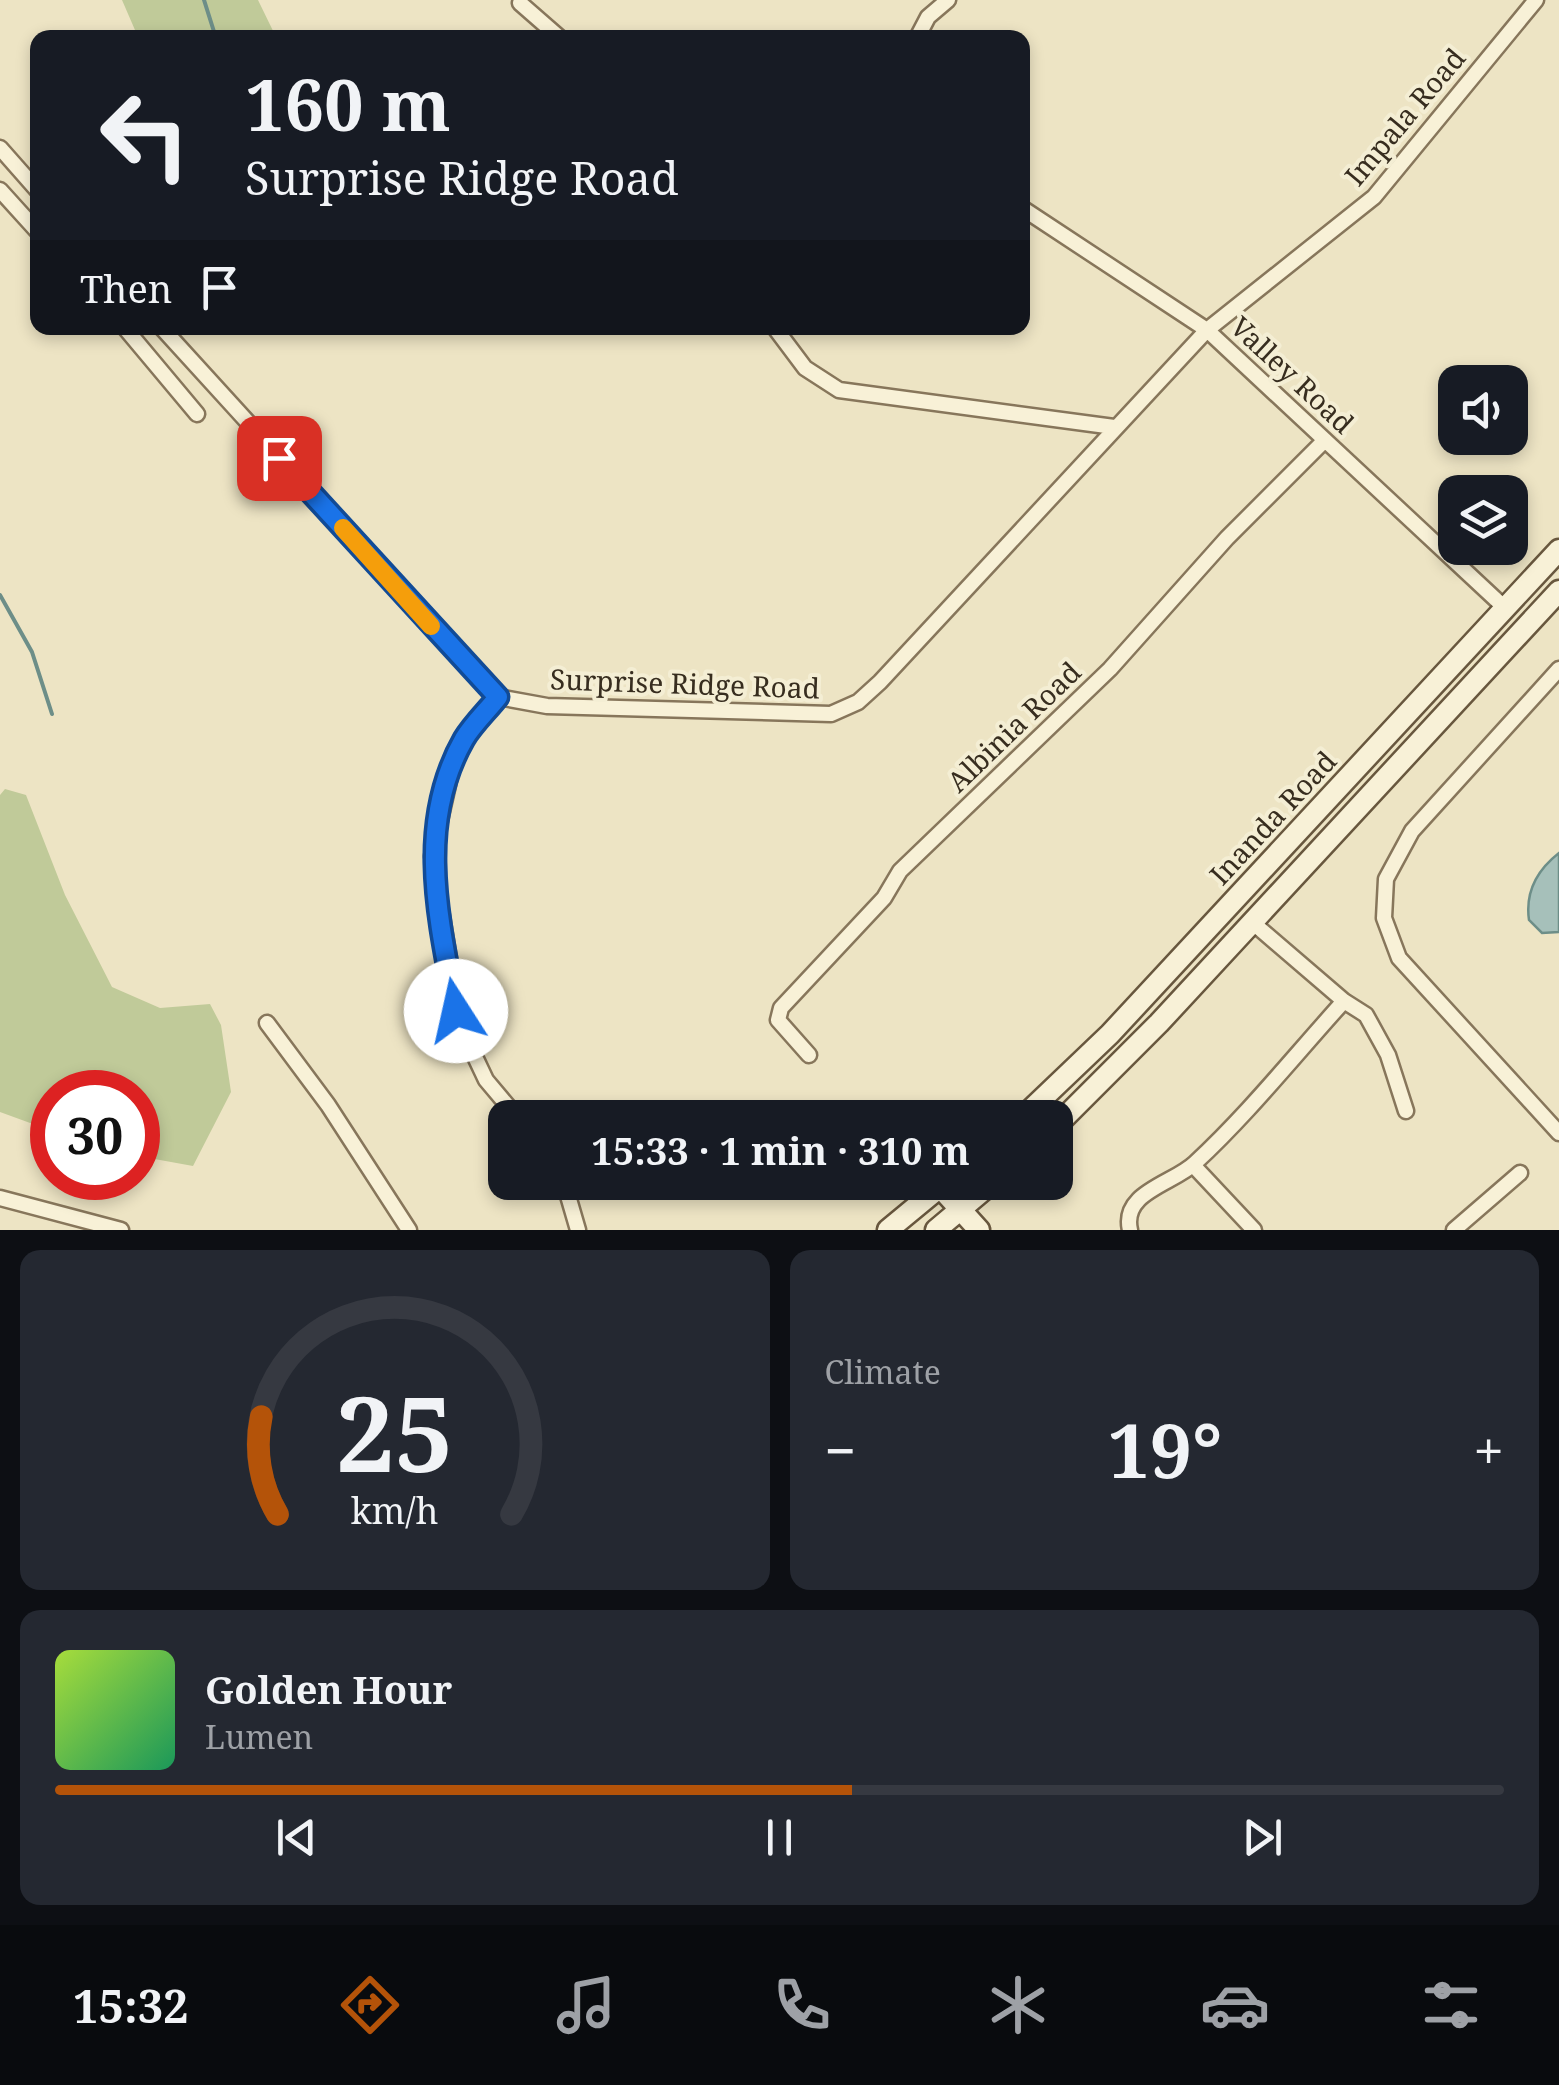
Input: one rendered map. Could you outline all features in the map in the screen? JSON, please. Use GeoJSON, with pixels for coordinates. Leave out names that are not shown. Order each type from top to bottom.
{"type":"FeatureCollection","features":[{"type":"Feature","properties":{"kind":"main road","name":"Inanda Road"},"geometry":{"type":"LineString","coordinates":[[1042,1100],[1559,550]]}},
{"type":"Feature","properties":{"kind":"main road","name":"Inanda Road"},"geometry":{"type":"LineString","coordinates":[[1073,1110],[1559,592]]}},
{"type":"Feature","properties":{"kind":"main road"},"geometry":{"type":"LineString","coordinates":[[1064,1080],[1092,1092]]}},
{"type":"Feature","properties":{"kind":"main road"},"geometry":{"type":"LineString","coordinates":[[888,1230],[925,1200]]}},
{"type":"Feature","properties":{"kind":"main road"},"geometry":{"type":"LineString","coordinates":[[954,1200],[979,1230]]}},
{"type":"Feature","properties":{"kind":"main road"},"geometry":{"type":"LineString","coordinates":[[936,1230],[972,1200]]}},
{"type":"Feature","properties":{"kind":"street"},"geometry":{"type":"LineString","coordinates":[[921,30],[928,17],[948,0]]}},
{"type":"Feature","properties":{"kind":"street","name":"Impala Road"},"geometry":{"type":"LineString","coordinates":[[1207,330],[1374,197],[1536,0]]}},
{"type":"Feature","properties":{"kind":"street"},"geometry":{"type":"LineString","coordinates":[[520,3],[551,30]]}},
{"type":"Feature","properties":{"kind":"street"},"geometry":{"type":"LineString","coordinates":[[0,148],[30,181]]}},
{"type":"Feature","properties":{"kind":"street"},"geometry":{"type":"LineString","coordinates":[[0,190],[30,223]]}},
{"type":"Feature","properties":{"kind":"street","name":"Valley Road"},"geometry":{"type":"LineString","coordinates":[[1030,213],[1207,330],[1505,608]]}},
{"type":"Feature","properties":{"kind":"street","name":"Surprise Ridge Road"},"geometry":{"type":"LineString","coordinates":[[498,697],[547,706],[786,714],[832,714],[849,708],[880,682],[1207,330]]}},
{"type":"Feature","properties":{"kind":"street"},"geometry":{"type":"LineString","coordinates":[[131,335],[198,414]]}},
{"type":"Feature","properties":{"kind":"street"},"geometry":{"type":"LineString","coordinates":[[168,335],[498,697],[470,730],[453,763],[432,856],[460,1025],[486,1080],[503,1100]]}},
{"type":"Feature","properties":{"kind":"street"},"geometry":{"type":"LineString","coordinates":[[780,335],[806,368],[840,390],[1114,427]]}},
{"type":"Feature","properties":{"kind":"street","name":"Albinia Road"},"geometry":{"type":"LineString","coordinates":[[809,1055],[778,1020],[781,1008],[884,898],[900,872],[1110,669],[1239,525],[1325,440]]}},
{"type":"Feature","properties":{"kind":"street"},"geometry":{"type":"LineString","coordinates":[[1559,670],[1412,831],[1386,879],[1384,918],[1399,958],[1559,1133]]}},
{"type":"Feature","properties":{"kind":"street"},"geometry":{"type":"LineString","coordinates":[[1252,922],[1344,1001],[1366,1015],[1379,1036],[1406,1111]]}},
{"type":"Feature","properties":{"kind":"street"},"geometry":{"type":"LineString","coordinates":[[1130,1230],[1128,1215],[1137,1200],[1192,1166],[1344,1001]]}},
{"type":"Feature","properties":{"kind":"street"},"geometry":{"type":"LineString","coordinates":[[268,1024],[328,1104],[410,1230]]}},
{"type":"Feature","properties":{"kind":"street"},"geometry":{"type":"LineString","coordinates":[[1192,1166],[1254,1230]]}},
{"type":"Feature","properties":{"kind":"street"},"geometry":{"type":"LineString","coordinates":[[1454,1230],[1520,1174]]}},
{"type":"Feature","properties":{"kind":"street"},"geometry":{"type":"LineString","coordinates":[[0,1198],[120,1230]]}},
{"type":"Feature","properties":{"kind":"street"},"geometry":{"type":"LineString","coordinates":[[569,1200],[578,1230]]}},
{"type":"Feature","properties":{"kind":"green space"},"geometry":{"type":"Polygon","coordinates":[[[122,0],[258,0],[273,30],[135,30],[122,0]]]}},
{"type":"Feature","properties":{"kind":"green space"},"geometry":{"type":"Polygon","coordinates":[[[5,789],[26,795],[65,895],[112,987],[160,1008],[210,1004],[221,1025],[231,1092],[193,1166],[160,1160],[160,1070],[30,1070],[30,1123],[0,1112],[0,795],[5,789]]]}},
{"type":"Feature","properties":{"kind":"water"},"geometry":{"type":"Polygon","coordinates":[[[1559,853],[1559,932],[1542,933],[1529,920],[1531,891],[1538,875],[1559,853]]]}},
{"type":"Feature","properties":{"kind":"waterway"},"geometry":{"type":"LineString","coordinates":[[204,0],[213,30]]}},
{"type":"Feature","properties":{"kind":"waterway"},"geometry":{"type":"LineString","coordinates":[[0,595],[32,652],[52,714]]}},
{"type":"Feature","properties":{"kind":"slow traffic"},"geometry":{"type":"LineString","coordinates":[[343,528],[431,626]]}},
{"type":"Feature","properties":{"kind":"route"},"geometry":{"type":"LineString","coordinates":[[279,458],[498,697],[470,730],[453,763],[433,845],[433,871],[456,1011]]}}]}
